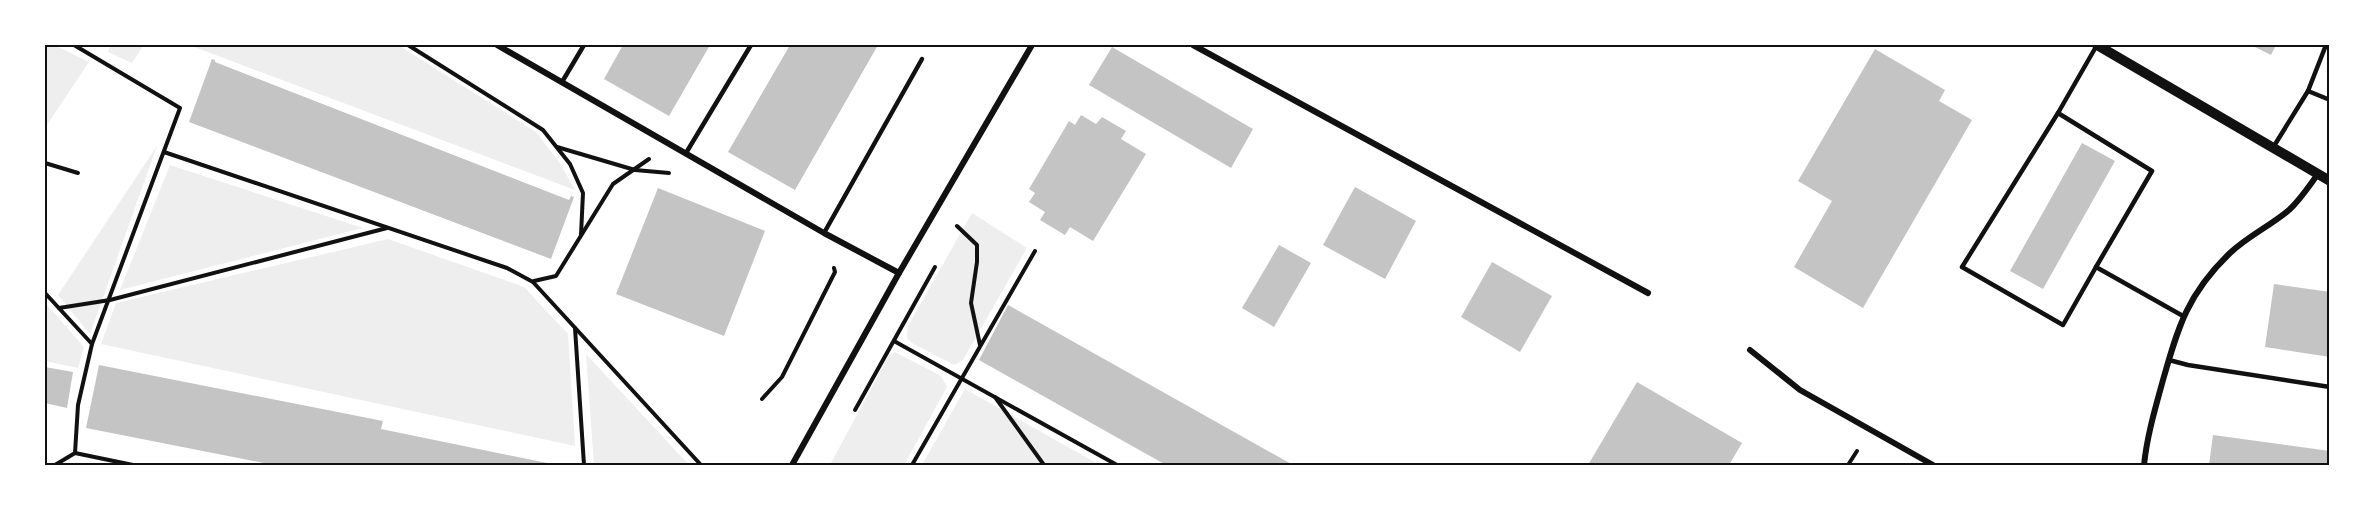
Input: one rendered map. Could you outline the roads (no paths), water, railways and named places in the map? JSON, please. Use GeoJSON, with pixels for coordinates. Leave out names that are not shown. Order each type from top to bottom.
{"type":"FeatureCollection","features":[{"type":"Feature","properties":{"kind":"street"},"geometry":{"type":"LineString","coordinates":[[497,45],[824,233],[899,273]]}},
{"type":"Feature","properties":{"kind":"street"},"geometry":{"type":"LineString","coordinates":[[792,465],[899,273],[1032,45]]}},
{"type":"Feature","properties":{"kind":"street"},"geometry":{"type":"LineString","coordinates":[[1193,45],[1647,293]]}},
{"type":"Feature","properties":{"kind":"street"},"geometry":{"type":"LineString","coordinates":[[2097,45],[2330,181]]}},
{"type":"Feature","properties":{"kind":"street"},"geometry":{"type":"LineString","coordinates":[[2144,465],[2147,436],[2169,360],[2183,316],[2198,290],[2214,269],[2249,236],[2290,209],[2318,174]]}},
{"type":"Feature","properties":{"kind":"street"},"geometry":{"type":"LineString","coordinates":[[1750,350],[1800,390],[1933,465]]}},
{"type":"Feature","properties":{"kind":"lane"},"geometry":{"type":"LineString","coordinates":[[562,82],[584,45]]}},
{"type":"Feature","properties":{"kind":"lane"},"geometry":{"type":"LineString","coordinates":[[686,153],[751,45]]}},
{"type":"Feature","properties":{"kind":"lane"},"geometry":{"type":"LineString","coordinates":[[2058,113],[2152,171],[2063,326],[1962,267],[2058,113],[2097,45]]}},
{"type":"Feature","properties":{"kind":"lane"},"geometry":{"type":"LineString","coordinates":[[2274,147],[2308,91],[2326,45]]}},
{"type":"Feature","properties":{"kind":"lane"},"geometry":{"type":"LineString","coordinates":[[824,233],[922,59]]}},
{"type":"Feature","properties":{"kind":"lane"},"geometry":{"type":"LineString","coordinates":[[2308,91],[2330,100]]}},
{"type":"Feature","properties":{"kind":"lane"},"geometry":{"type":"LineString","coordinates":[[2096,267],[2183,316]]}},
{"type":"Feature","properties":{"kind":"lane"},"geometry":{"type":"LineString","coordinates":[[2169,360],[2330,387]]}}]}
